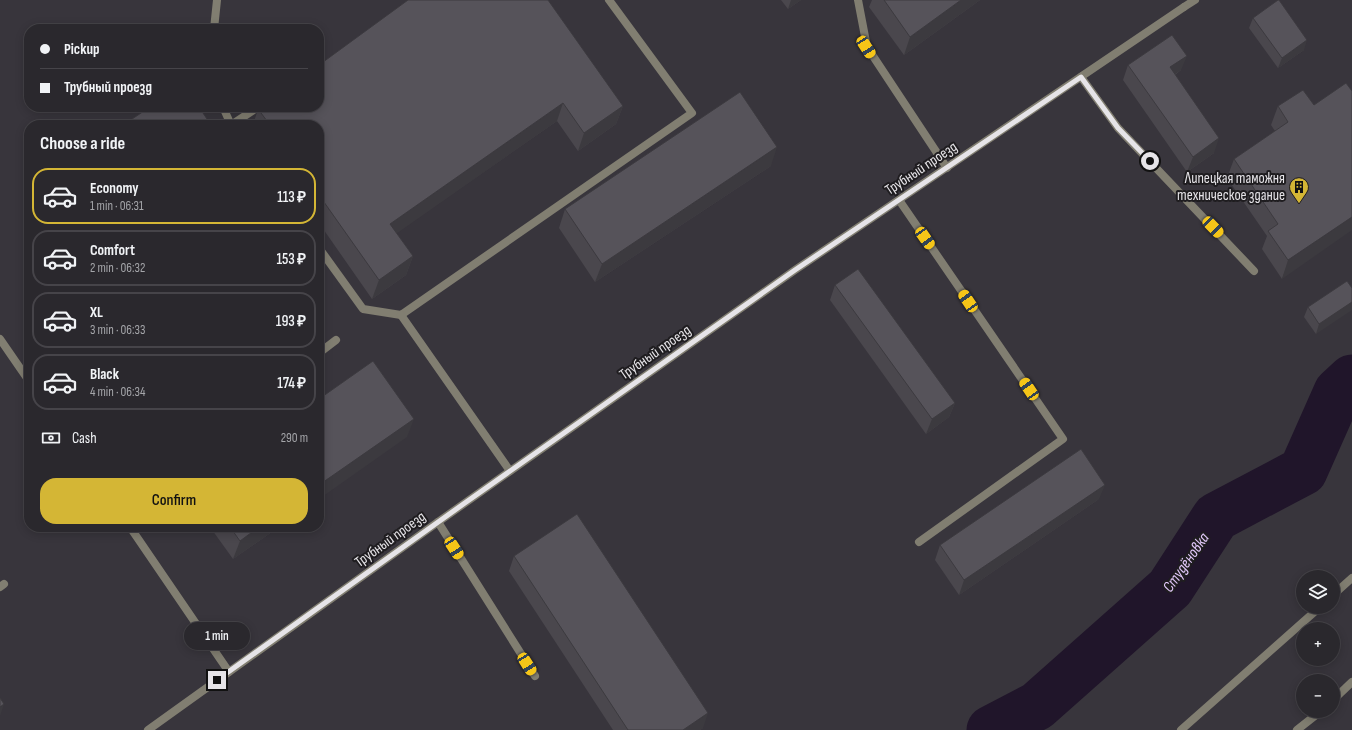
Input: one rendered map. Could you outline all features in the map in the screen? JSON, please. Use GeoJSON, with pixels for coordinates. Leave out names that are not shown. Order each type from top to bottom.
{"type":"FeatureCollection","features":[{"type":"Feature","properties":{"kind":"street"},"geometry":{"type":"LineString","coordinates":[[215,24],[217,0]]}},
{"type":"Feature","properties":{"kind":"street"},"geometry":{"type":"LineString","coordinates":[[324,255],[362,309],[401,315],[692,113],[609,0]]}},
{"type":"Feature","properties":{"kind":"street"},"geometry":{"type":"LineString","coordinates":[[858,0],[866,47],[947,168]]}},
{"type":"Feature","properties":{"kind":"street","name":"Трубный проезд"},"geometry":{"type":"LineString","coordinates":[[148,730],[438,522],[795,270],[1195,0]]}},
{"type":"Feature","properties":{"kind":"street"},"geometry":{"type":"LineString","coordinates":[[1081,77],[1118,128],[1254,271]]}},
{"type":"Feature","properties":{"kind":"street"},"geometry":{"type":"LineString","coordinates":[[238,120],[250,112]]}},
{"type":"Feature","properties":{"kind":"street"},"geometry":{"type":"LineString","coordinates":[[899,200],[1063,439],[919,542]]}},
{"type":"Feature","properties":{"kind":"street"},"geometry":{"type":"LineString","coordinates":[[401,315],[510,471]]}},
{"type":"Feature","properties":{"kind":"street"},"geometry":{"type":"LineString","coordinates":[[0,339],[24,374]]}},
{"type":"Feature","properties":{"kind":"street"},"geometry":{"type":"LineString","coordinates":[[324,349],[336,340]]}},
{"type":"Feature","properties":{"kind":"street"},"geometry":{"type":"LineString","coordinates":[[438,522],[536,676]]}},
{"type":"Feature","properties":{"kind":"street"},"geometry":{"type":"LineString","coordinates":[[133,532],[229,672]]}},
{"type":"Feature","properties":{"kind":"street"},"geometry":{"type":"LineString","coordinates":[[1340,589],[1352,578]]}},
{"type":"Feature","properties":{"kind":"street"},"geometry":{"type":"LineString","coordinates":[[1181,730],[1312,614]]}},
{"type":"Feature","properties":{"kind":"street"},"geometry":{"type":"LineString","coordinates":[[1340,693],[1352,682]]}},
{"type":"Feature","properties":{"kind":"street"},"geometry":{"type":"LineString","coordinates":[[1297,730],[1312,718]]}},
{"type":"Feature","properties":{"kind":"building"},"geometry":{"type":"Polygon","coordinates":[[[408,0],[548,0],[623,106],[584,133],[563,103],[390,224],[413,256],[379,280],[324,202],[324,120],[266,120],[260,112],[324,112],[324,61],[408,0]]]}},
{"type":"Feature","properties":{"kind":"building"},"geometry":{"type":"Polygon","coordinates":[[[884,0],[961,0],[910,37],[884,0]]]}},
{"type":"Feature","properties":{"kind":"building"},"geometry":{"type":"Polygon","coordinates":[[[1278,0],[1307,40],[1282,58],[1253,18],[1278,0]]]}},
{"type":"Feature","properties":{"kind":"building"},"geometry":{"type":"Polygon","coordinates":[[[1172,35],[1187,56],[1170,67],[1219,138],[1193,157],[1128,65],[1172,35]]]}},
{"type":"Feature","properties":{"kind":"building","name":"Липецкая таможня техническое здание"},"geometry":{"type":"Polygon","coordinates":[[[1346,83],[1352,91],[1352,217],[1288,260],[1268,231],[1278,224],[1234,159],[1288,122],[1278,106],[1303,90],[1314,105],[1346,83]]]}},
{"type":"Feature","properties":{"kind":"building"},"geometry":{"type":"Polygon","coordinates":[[[740,92],[777,147],[602,264],[565,209],[740,92]]]}},
{"type":"Feature","properties":{"kind":"building"},"geometry":{"type":"Polygon","coordinates":[[[142,112],[202,112],[208,120],[130,120],[142,112]]]}},
{"type":"Feature","properties":{"kind":"building"},"geometry":{"type":"Polygon","coordinates":[[[858,269],[955,403],[932,419],[835,285],[858,269]]]}},
{"type":"Feature","properties":{"kind":"building"},"geometry":{"type":"Polygon","coordinates":[[[1347,281],[1352,288],[1352,302],[1319,324],[1308,307],[1347,281]]]}},
{"type":"Feature","properties":{"kind":"building"},"geometry":{"type":"Polygon","coordinates":[[[373,361],[414,419],[324,482],[324,395],[373,361]]]}},
{"type":"Feature","properties":{"kind":"building"},"geometry":{"type":"Polygon","coordinates":[[[1081,449],[1105,485],[964,580],[940,545],[1081,449]]]}},
{"type":"Feature","properties":{"kind":"building"},"geometry":{"type":"Polygon","coordinates":[[[577,514],[708,713],[683,730],[628,730],[514,556],[577,514]]]}},
{"type":"Feature","properties":{"kind":"building"},"geometry":{"type":"Polygon","coordinates":[[[234,532],[252,532],[240,541],[234,532]]]}},
{"type":"Feature","properties":{"kind":"building"},"geometry":{"type":"Polygon","coordinates":[[[0,698],[4,704],[0,707],[0,698]]]}},
{"type":"Feature","properties":{"kind":"waterway","name":"Студёновка"},"geometry":{"type":"LineString","coordinates":[[991,730],[1037,706],[1170,588],[1216,517],[1303,471],[1338,392],[1352,379]]}},
{"type":"Feature","properties":{"kind":"place","name":"Липецкая таможня техническое здание"},"geometry":{"type":"Point","coordinates":[1299,204]}},
{"type":"Feature","properties":{"kind":"route"},"geometry":{"type":"LineString","coordinates":[[217,680],[795,270],[1081,77],[1118,128],[1150,161]]}}]}
